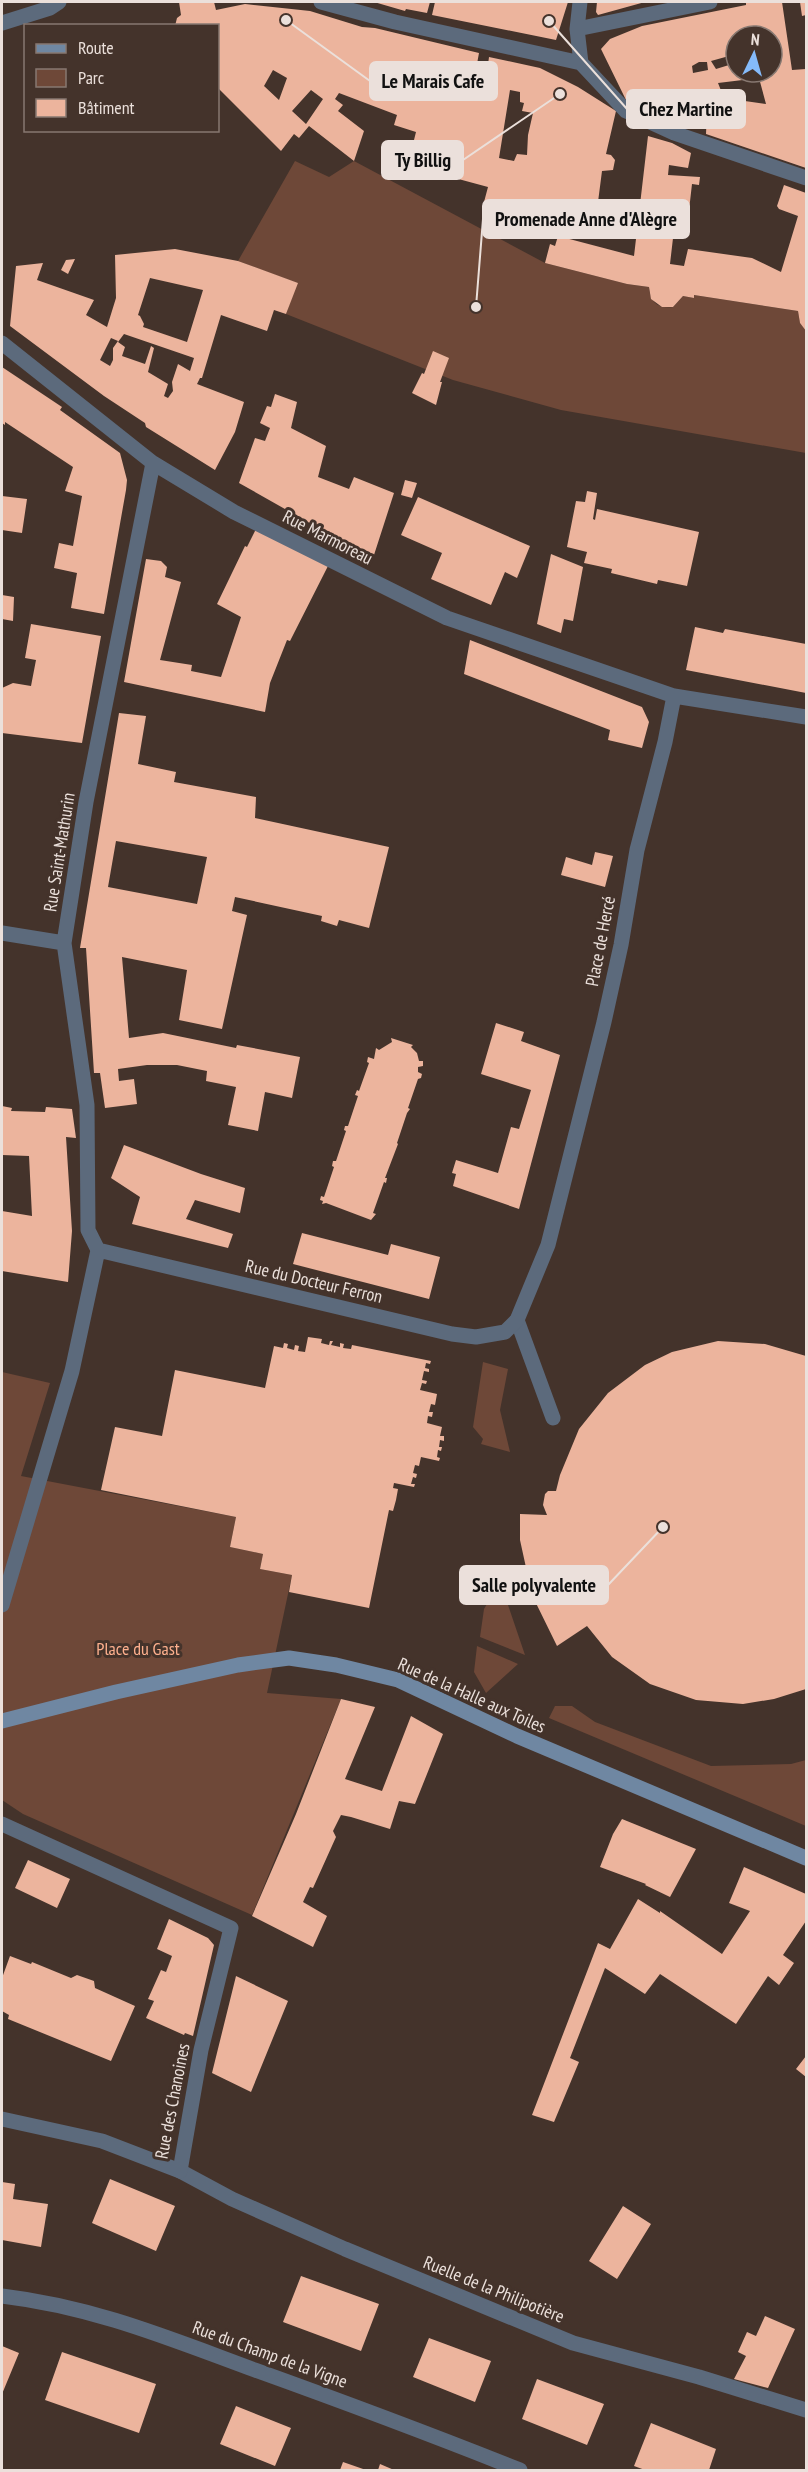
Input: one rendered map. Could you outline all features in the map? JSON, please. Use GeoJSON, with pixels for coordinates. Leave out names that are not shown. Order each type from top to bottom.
{"type":"FeatureCollection","features":[{"type":"Feature","properties":{"kind":"street"},"geometry":{"type":"LineString","coordinates":[[2,23],[50,8],[59,2]]}},
{"type":"Feature","properties":{"kind":"street"},"geometry":{"type":"LineString","coordinates":[[321,2],[395,22],[581,63],[626,111],[674,133],[807,178]]}},
{"type":"Feature","properties":{"kind":"street"},"geometry":{"type":"LineString","coordinates":[[580,2],[577,29],[581,63]]}},
{"type":"Feature","properties":{"kind":"street"},"geometry":{"type":"LineString","coordinates":[[577,29],[710,2]]}},
{"type":"Feature","properties":{"kind":"street","name":"Rue Marmoreau"},"geometry":{"type":"LineString","coordinates":[[2,343],[153,463],[234,512],[447,618],[674,696]]}},
{"type":"Feature","properties":{"kind":"street","name":"Rue Saint-Mathurin"},"geometry":{"type":"LineString","coordinates":[[98,1250],[88,1230],[87,1105],[64,943],[88,791],[153,463]]}},
{"type":"Feature","properties":{"kind":"street"},"geometry":{"type":"LineString","coordinates":[[674,696],[807,717]]}},
{"type":"Feature","properties":{"kind":"street","name":"Place de Hercé"},"geometry":{"type":"LineString","coordinates":[[517,1320],[548,1245],[574,1143],[604,1022],[621,945],[637,850],[665,742],[674,696]]}},
{"type":"Feature","properties":{"kind":"street"},"geometry":{"type":"LineString","coordinates":[[2,933],[64,943]]}},
{"type":"Feature","properties":{"kind":"street"},"geometry":{"type":"LineString","coordinates":[[2,1605],[72,1371],[98,1250]]}},
{"type":"Feature","properties":{"kind":"street","name":"Rue du Docteur Ferron"},"geometry":{"type":"LineString","coordinates":[[98,1250],[453,1335],[476,1337],[505,1332],[517,1320]]}},
{"type":"Feature","properties":{"kind":"street"},"geometry":{"type":"LineString","coordinates":[[517,1320],[553,1418]]}},
{"type":"Feature","properties":{"kind":"street","name":"Rue de la Halle aux Toiles"},"geometry":{"type":"LineString","coordinates":[[2,1721],[116,1692],[238,1665],[289,1658],[336,1665],[398,1680],[528,1741],[807,1858]]}},
{"type":"Feature","properties":{"kind":"street","name":"Rue des Chanoines"},"geometry":{"type":"LineString","coordinates":[[2,1824],[231,1928],[201,2050],[180,2170],[102,2141],[2,2119]]}},
{"type":"Feature","properties":{"kind":"street","name":"Ruelle de la Philipotière"},"geometry":{"type":"LineString","coordinates":[[180,2170],[232,2199],[345,2249],[573,2343],[699,2377],[807,2410]]}},
{"type":"Feature","properties":{"kind":"street","name":"Rue du Champ de la Vigne"},"geometry":{"type":"LineString","coordinates":[[2,2296],[61,2305],[116,2319],[328,2396],[520,2470]]}},
{"type":"Feature","properties":{"kind":"green space"},"geometry":{"type":"Polygon","coordinates":[[[295,161],[329,177],[354,161],[545,263],[627,284],[649,287],[651,297],[659,306],[673,307],[683,296],[694,298],[694,295],[798,311],[800,323],[806,331],[806,453],[561,410],[453,380],[286,314],[297,283],[238,261],[295,161]]]}},
{"type":"Feature","properties":{"kind":"green space"},"geometry":{"type":"Polygon","coordinates":[[[483,1362],[508,1369],[500,1410],[510,1452],[481,1444],[483,1439],[473,1427],[483,1362]]]}},
{"type":"Feature","properties":{"kind":"green space","name":"Place du Gast"},"geometry":{"type":"Polygon","coordinates":[[[2,1372],[50,1383],[21,1476],[236,1517],[230,1547],[263,1554],[260,1569],[292,1575],[267,1693],[341,1699],[252,1915],[23,1814],[2,1800],[2,1372]]]}},
{"type":"Feature","properties":{"kind":"green space"},"geometry":{"type":"Polygon","coordinates":[[[490,1599],[504,1601],[508,1605],[525,1655],[480,1637],[484,1609],[490,1599]]]}},
{"type":"Feature","properties":{"kind":"green space"},"geometry":{"type":"Polygon","coordinates":[[[477,1646],[518,1664],[486,1693],[474,1672],[477,1646]]]}},
{"type":"Feature","properties":{"kind":"green space"},"geometry":{"type":"Polygon","coordinates":[[[555,1706],[572,1706],[595,1722],[711,1766],[791,1764],[806,1760],[806,1826],[549,1718],[555,1706]]]}},
{"type":"Feature","properties":{"kind":"building"},"geometry":{"type":"Polygon","coordinates":[[[179,2],[214,2],[216,10],[245,4],[310,11],[362,27],[375,28],[479,53],[472,91],[484,94],[489,57],[540,68],[578,87],[616,111],[606,154],[611,155],[615,160],[613,170],[602,171],[598,202],[567,200],[565,215],[484,202],[488,187],[451,177],[456,160],[412,148],[416,132],[394,125],[397,115],[339,93],[335,99],[343,105],[338,111],[364,131],[354,161],[309,126],[299,138],[294,134],[281,151],[219,89],[219,24],[176,24],[177,18],[181,15],[179,2]],[[273,70],[264,86],[279,100],[287,78],[273,70]],[[311,90],[292,111],[306,124],[323,99],[311,90]],[[510,90],[499,158],[514,161],[517,154],[527,155],[528,135],[533,113],[522,111],[524,103],[520,102],[520,92],[510,90]]]}},
{"type":"Feature","properties":{"kind":"building"},"geometry":{"type":"Polygon","coordinates":[[[374,2],[430,2],[427,13],[406,9],[405,11],[374,2]]]}},
{"type":"Feature","properties":{"kind":"building"},"geometry":{"type":"Polygon","coordinates":[[[435,2],[568,2],[556,40],[432,15],[435,2]]]}},
{"type":"Feature","properties":{"kind":"building"},"geometry":{"type":"Polygon","coordinates":[[[597,2],[645,2],[598,15],[597,2]]]}},
{"type":"Feature","properties":{"kind":"building"},"geometry":{"type":"Polygon","coordinates":[[[746,2],[782,2],[792,70],[806,69],[806,168],[706,134],[707,111],[695,113],[686,109],[678,112],[678,124],[626,100],[601,49],[610,39],[642,26],[746,5],[746,2]],[[699,62],[692,66],[693,73],[708,70],[707,62],[699,62]]]}},
{"type":"Feature","properties":{"kind":"building"},"geometry":{"type":"Polygon","coordinates":[[[800,2],[806,2],[806,15],[802,16],[800,2]]]}},
{"type":"Feature","properties":{"kind":"building"},"geometry":{"type":"Polygon","coordinates":[[[648,136],[672,143],[691,153],[688,168],[669,165],[668,175],[700,177],[699,185],[692,184],[688,219],[685,222],[675,221],[670,264],[684,266],[688,249],[752,258],[781,272],[798,216],[779,209],[777,206],[784,185],[806,193],[806,331],[800,323],[798,311],[694,295],[694,298],[683,296],[673,307],[662,307],[651,299],[649,287],[627,284],[545,263],[550,244],[555,246],[558,236],[634,256],[648,136]]]}},
{"type":"Feature","properties":{"kind":"building"},"geometry":{"type":"Polygon","coordinates":[[[175,249],[238,261],[298,283],[286,314],[274,310],[267,331],[221,315],[202,378],[197,384],[244,402],[235,432],[215,470],[146,427],[145,423],[104,396],[10,326],[16,266],[43,263],[37,280],[94,300],[86,315],[107,327],[116,298],[115,255],[175,249]],[[150,278],[138,315],[144,324],[143,327],[187,342],[203,290],[150,278]],[[124,334],[118,342],[125,347],[122,356],[145,364],[151,346],[154,348],[148,372],[168,384],[164,396],[168,398],[173,391],[172,382],[178,364],[190,371],[194,358],[124,334]],[[111,338],[100,360],[110,366],[113,360],[113,348],[118,341],[111,338]]]}},
{"type":"Feature","properties":{"kind":"building"},"geometry":{"type":"Polygon","coordinates":[[[75,259],[68,274],[61,270],[66,260],[75,259]]]}},
{"type":"Feature","properties":{"kind":"building"},"geometry":{"type":"Polygon","coordinates":[[[433,351],[449,358],[440,382],[442,382],[436,405],[412,393],[422,373],[424,374],[433,351]]]}},
{"type":"Feature","properties":{"kind":"building"},"geometry":{"type":"Polygon","coordinates":[[[2,367],[62,407],[60,410],[120,453],[127,480],[104,614],[71,608],[77,573],[54,568],[59,543],[73,546],[82,496],[65,491],[73,467],[5,422],[5,425],[2,423],[2,367]]]}},
{"type":"Feature","properties":{"kind":"building"},"geometry":{"type":"Polygon","coordinates":[[[275,394],[297,402],[291,428],[326,446],[318,477],[349,489],[354,477],[394,493],[374,555],[338,539],[239,483],[255,438],[265,441],[270,428],[260,423],[267,406],[271,407],[275,394]]]}},
{"type":"Feature","properties":{"kind":"building"},"geometry":{"type":"Polygon","coordinates":[[[405,480],[417,483],[412,498],[401,495],[405,480]]]}},
{"type":"Feature","properties":{"kind":"building"},"geometry":{"type":"Polygon","coordinates":[[[587,491],[597,493],[593,519],[595,520],[597,509],[699,532],[687,586],[658,580],[657,584],[611,573],[612,569],[584,563],[587,552],[567,547],[576,501],[585,502],[587,491]]]}},
{"type":"Feature","properties":{"kind":"building"},"geometry":{"type":"Polygon","coordinates":[[[2,496],[27,499],[22,533],[2,530],[2,496]]]}},
{"type":"Feature","properties":{"kind":"building"},"geometry":{"type":"Polygon","coordinates":[[[418,497],[530,546],[517,578],[505,572],[491,605],[431,579],[442,553],[401,535],[418,497]]]}},
{"type":"Feature","properties":{"kind":"building"},"geometry":{"type":"Polygon","coordinates":[[[256,529],[328,566],[290,641],[287,640],[270,683],[265,712],[124,682],[146,559],[161,561],[167,567],[165,577],[181,582],[160,660],[192,665],[191,671],[221,677],[241,617],[217,604],[245,546],[247,547],[256,529]]]}},
{"type":"Feature","properties":{"kind":"building"},"geometry":{"type":"Polygon","coordinates":[[[551,554],[583,567],[573,621],[564,619],[561,633],[537,624],[551,554]]]}},
{"type":"Feature","properties":{"kind":"building"},"geometry":{"type":"Polygon","coordinates":[[[2,595],[14,597],[13,621],[2,619],[2,595]]]}},
{"type":"Feature","properties":{"kind":"building"},"geometry":{"type":"Polygon","coordinates":[[[31,624],[101,636],[82,743],[2,733],[2,688],[13,683],[31,686],[36,660],[25,658],[31,624]]]}},
{"type":"Feature","properties":{"kind":"building"},"geometry":{"type":"Polygon","coordinates":[[[695,627],[723,633],[725,629],[806,644],[806,693],[686,670],[695,627]]]}},
{"type":"Feature","properties":{"kind":"building"},"geometry":{"type":"Polygon","coordinates":[[[470,640],[642,707],[649,722],[642,748],[608,740],[610,730],[464,674],[470,640]]]}},
{"type":"Feature","properties":{"kind":"building"},"geometry":{"type":"Polygon","coordinates":[[[119,713],[146,716],[138,764],[176,772],[174,782],[256,797],[255,818],[389,847],[369,928],[339,920],[337,926],[321,921],[322,916],[235,897],[232,911],[247,915],[222,1029],[179,1020],[187,970],[122,957],[129,1038],[163,1033],[236,1048],[237,1045],[300,1057],[292,1098],[265,1092],[258,1131],[228,1125],[236,1087],[206,1081],[207,1071],[177,1065],[147,1065],[118,1069],[119,1081],[134,1079],[137,1104],[105,1108],[100,1073],[94,1073],[86,948],[80,948],[119,713]],[[116,841],[108,887],[197,904],[207,857],[116,841]]]}},
{"type":"Feature","properties":{"kind":"building"},"geometry":{"type":"Polygon","coordinates":[[[595,852],[613,856],[605,887],[561,875],[566,857],[592,865],[595,852]]]}},
{"type":"Feature","properties":{"kind":"building"},"geometry":{"type":"Polygon","coordinates":[[[496,1023],[524,1032],[521,1041],[560,1055],[519,1209],[453,1186],[456,1174],[452,1173],[456,1160],[498,1173],[511,1127],[519,1129],[531,1090],[481,1074],[496,1023]]]}},
{"type":"Feature","properties":{"kind":"building"},"geometry":{"type":"Polygon","coordinates":[[[391,1038],[413,1045],[411,1047],[417,1053],[419,1061],[423,1061],[423,1066],[418,1067],[418,1072],[422,1074],[421,1078],[418,1079],[408,1108],[410,1109],[385,1178],[387,1178],[386,1183],[384,1182],[373,1213],[376,1214],[371,1220],[326,1203],[322,1204],[323,1201],[320,1200],[321,1196],[324,1197],[334,1167],[332,1166],[333,1161],[336,1161],[346,1131],[345,1126],[348,1126],[358,1096],[355,1095],[357,1090],[359,1091],[369,1063],[367,1062],[368,1057],[374,1059],[376,1048],[379,1050],[392,1042],[391,1038]]]}},
{"type":"Feature","properties":{"kind":"building"},"geometry":{"type":"Polygon","coordinates":[[[2,1106],[12,1108],[11,1111],[45,1112],[46,1107],[72,1109],[76,1138],[66,1137],[72,1231],[68,1282],[2,1271],[2,1211],[32,1216],[29,1156],[2,1155],[2,1106]]]}},
{"type":"Feature","properties":{"kind":"building"},"geometry":{"type":"Polygon","coordinates":[[[124,1145],[245,1188],[240,1213],[195,1200],[186,1219],[233,1234],[228,1248],[132,1224],[140,1197],[111,1178],[124,1145]]]}},
{"type":"Feature","properties":{"kind":"building"},"geometry":{"type":"Polygon","coordinates":[[[302,1233],[388,1255],[391,1244],[440,1257],[429,1299],[293,1264],[302,1233]]]}},
{"type":"Feature","properties":{"kind":"building"},"geometry":{"type":"Polygon","coordinates":[[[308,1337],[322,1339],[321,1343],[329,1345],[330,1341],[333,1341],[331,1345],[340,1347],[340,1343],[344,1344],[343,1348],[351,1349],[352,1345],[431,1361],[430,1364],[426,1363],[425,1368],[429,1369],[429,1372],[424,1371],[422,1380],[427,1381],[426,1384],[422,1383],[420,1390],[437,1394],[435,1405],[431,1404],[429,1412],[433,1412],[432,1417],[428,1416],[427,1423],[442,1427],[440,1436],[444,1436],[444,1441],[440,1440],[439,1447],[442,1447],[441,1451],[438,1450],[437,1457],[440,1458],[439,1461],[421,1457],[419,1466],[415,1465],[413,1473],[417,1474],[416,1478],[413,1477],[411,1484],[415,1484],[414,1487],[394,1483],[393,1488],[398,1489],[396,1500],[393,1511],[389,1510],[369,1608],[289,1592],[292,1575],[260,1569],[263,1554],[230,1547],[236,1517],[101,1490],[115,1427],[162,1436],[175,1370],[265,1388],[274,1346],[283,1348],[284,1343],[288,1344],[287,1348],[294,1350],[295,1345],[299,1346],[298,1351],[305,1352],[308,1337]]]}},
{"type":"Feature","properties":{"kind":"building"},"geometry":{"type":"Polygon","coordinates":[[[718,1341],[765,1344],[806,1356],[806,1689],[774,1699],[743,1704],[696,1700],[650,1684],[612,1657],[587,1626],[557,1646],[532,1595],[520,1540],[520,1514],[547,1515],[543,1505],[545,1494],[548,1491],[556,1491],[560,1475],[579,1429],[608,1393],[645,1365],[672,1352],[718,1341]]]}},
{"type":"Feature","properties":{"kind":"building"},"geometry":{"type":"Polygon","coordinates":[[[341,1699],[375,1707],[345,1779],[382,1791],[411,1716],[443,1734],[415,1804],[399,1801],[390,1829],[341,1815],[333,1831],[336,1837],[313,1888],[310,1887],[303,1902],[327,1916],[313,1947],[252,1916],[296,1814],[341,1699]]]}},
{"type":"Feature","properties":{"kind":"building"},"geometry":{"type":"Polygon","coordinates":[[[622,1819],[696,1849],[670,1897],[646,1884],[600,1867],[613,1834],[622,1819]]]}},
{"type":"Feature","properties":{"kind":"building"},"geometry":{"type":"Polygon","coordinates":[[[28,1860],[70,1879],[57,1908],[15,1888],[28,1860]]]}},
{"type":"Feature","properties":{"kind":"building"},"geometry":{"type":"Polygon","coordinates":[[[744,1867],[806,1894],[806,1921],[783,1955],[794,1963],[779,1985],[768,1976],[736,2024],[660,1974],[645,1994],[605,1968],[570,2058],[579,2062],[554,2122],[532,2115],[598,1943],[610,1949],[638,1899],[660,1913],[660,1911],[722,1954],[750,1911],[729,1903],[744,1867]]]}},
{"type":"Feature","properties":{"kind":"building"},"geometry":{"type":"Polygon","coordinates":[[[169,1919],[208,1938],[214,1945],[193,2036],[185,2033],[184,2035],[146,2018],[154,2001],[148,1999],[161,1970],[166,1972],[172,1956],[157,1949],[169,1919]]]}},
{"type":"Feature","properties":{"kind":"building"},"geometry":{"type":"Polygon","coordinates":[[[10,1956],[31,1964],[32,1962],[71,1978],[77,1975],[94,1981],[95,1988],[135,2006],[111,2061],[8,2019],[9,2015],[2,2011],[2,1978],[10,1956]]]}},
{"type":"Feature","properties":{"kind":"building"},"geometry":{"type":"Polygon","coordinates":[[[236,1976],[288,2001],[251,2092],[212,2073],[236,1976]]]}},
{"type":"Feature","properties":{"kind":"building"},"geometry":{"type":"Polygon","coordinates":[[[806,2056],[806,2077],[796,2069],[806,2056]]]}},
{"type":"Feature","properties":{"kind":"building"},"geometry":{"type":"Polygon","coordinates":[[[110,2179],[175,2206],[156,2251],[92,2223],[110,2179]]]}},
{"type":"Feature","properties":{"kind":"building"},"geometry":{"type":"Polygon","coordinates":[[[2,2182],[15,2184],[13,2199],[48,2204],[41,2247],[2,2240],[2,2182]]]}},
{"type":"Feature","properties":{"kind":"building"},"geometry":{"type":"Polygon","coordinates":[[[623,2206],[651,2224],[617,2279],[589,2261],[623,2206]]]}},
{"type":"Feature","properties":{"kind":"building"},"geometry":{"type":"Polygon","coordinates":[[[301,2276],[379,2304],[361,2351],[283,2322],[301,2276]]]}},
{"type":"Feature","properties":{"kind":"building"},"geometry":{"type":"Polygon","coordinates":[[[765,2316],[795,2329],[768,2388],[734,2379],[746,2356],[738,2352],[747,2332],[756,2336],[765,2316]]]}},
{"type":"Feature","properties":{"kind":"building"},"geometry":{"type":"Polygon","coordinates":[[[429,2338],[491,2361],[475,2402],[413,2377],[429,2338]]]}},
{"type":"Feature","properties":{"kind":"building"},"geometry":{"type":"Polygon","coordinates":[[[2,2346],[19,2353],[2,2394],[2,2346]]]}},
{"type":"Feature","properties":{"kind":"building"},"geometry":{"type":"Polygon","coordinates":[[[62,2352],[156,2384],[139,2433],[45,2400],[62,2352]]]}},
{"type":"Feature","properties":{"kind":"building"},"geometry":{"type":"Polygon","coordinates":[[[537,2379],[604,2404],[587,2445],[522,2419],[537,2379]]]}},
{"type":"Feature","properties":{"kind":"building"},"geometry":{"type":"Polygon","coordinates":[[[236,2406],[291,2428],[275,2466],[220,2444],[236,2406]]]}},
{"type":"Feature","properties":{"kind":"building"},"geometry":{"type":"Polygon","coordinates":[[[651,2423],[716,2449],[709,2470],[645,2470],[634,2466],[651,2423]]]}},
{"type":"Feature","properties":{"kind":"building"},"geometry":{"type":"Polygon","coordinates":[[[343,2462],[366,2470],[340,2470],[343,2462]]]}},
{"type":"Feature","properties":{"kind":"building"},"geometry":{"type":"Polygon","coordinates":[[[380,2464],[394,2470],[378,2470],[380,2464]]]}},
{"type":"Feature","properties":{"kind":"place","name":"Le Marais Cafe"},"geometry":{"type":"Point","coordinates":[286,20]}},
{"type":"Feature","properties":{"kind":"place","name":"Chez Martine"},"geometry":{"type":"Point","coordinates":[549,21]}},
{"type":"Feature","properties":{"kind":"place","name":"Ty Billig"},"geometry":{"type":"Point","coordinates":[560,94]}},
{"type":"Feature","properties":{"kind":"place","name":"Promenade Anne d'Alègre"},"geometry":{"type":"Point","coordinates":[476,307]}},
{"type":"Feature","properties":{"kind":"place","name":"Salle polyvalente"},"geometry":{"type":"Point","coordinates":[663,1527]}}]}
